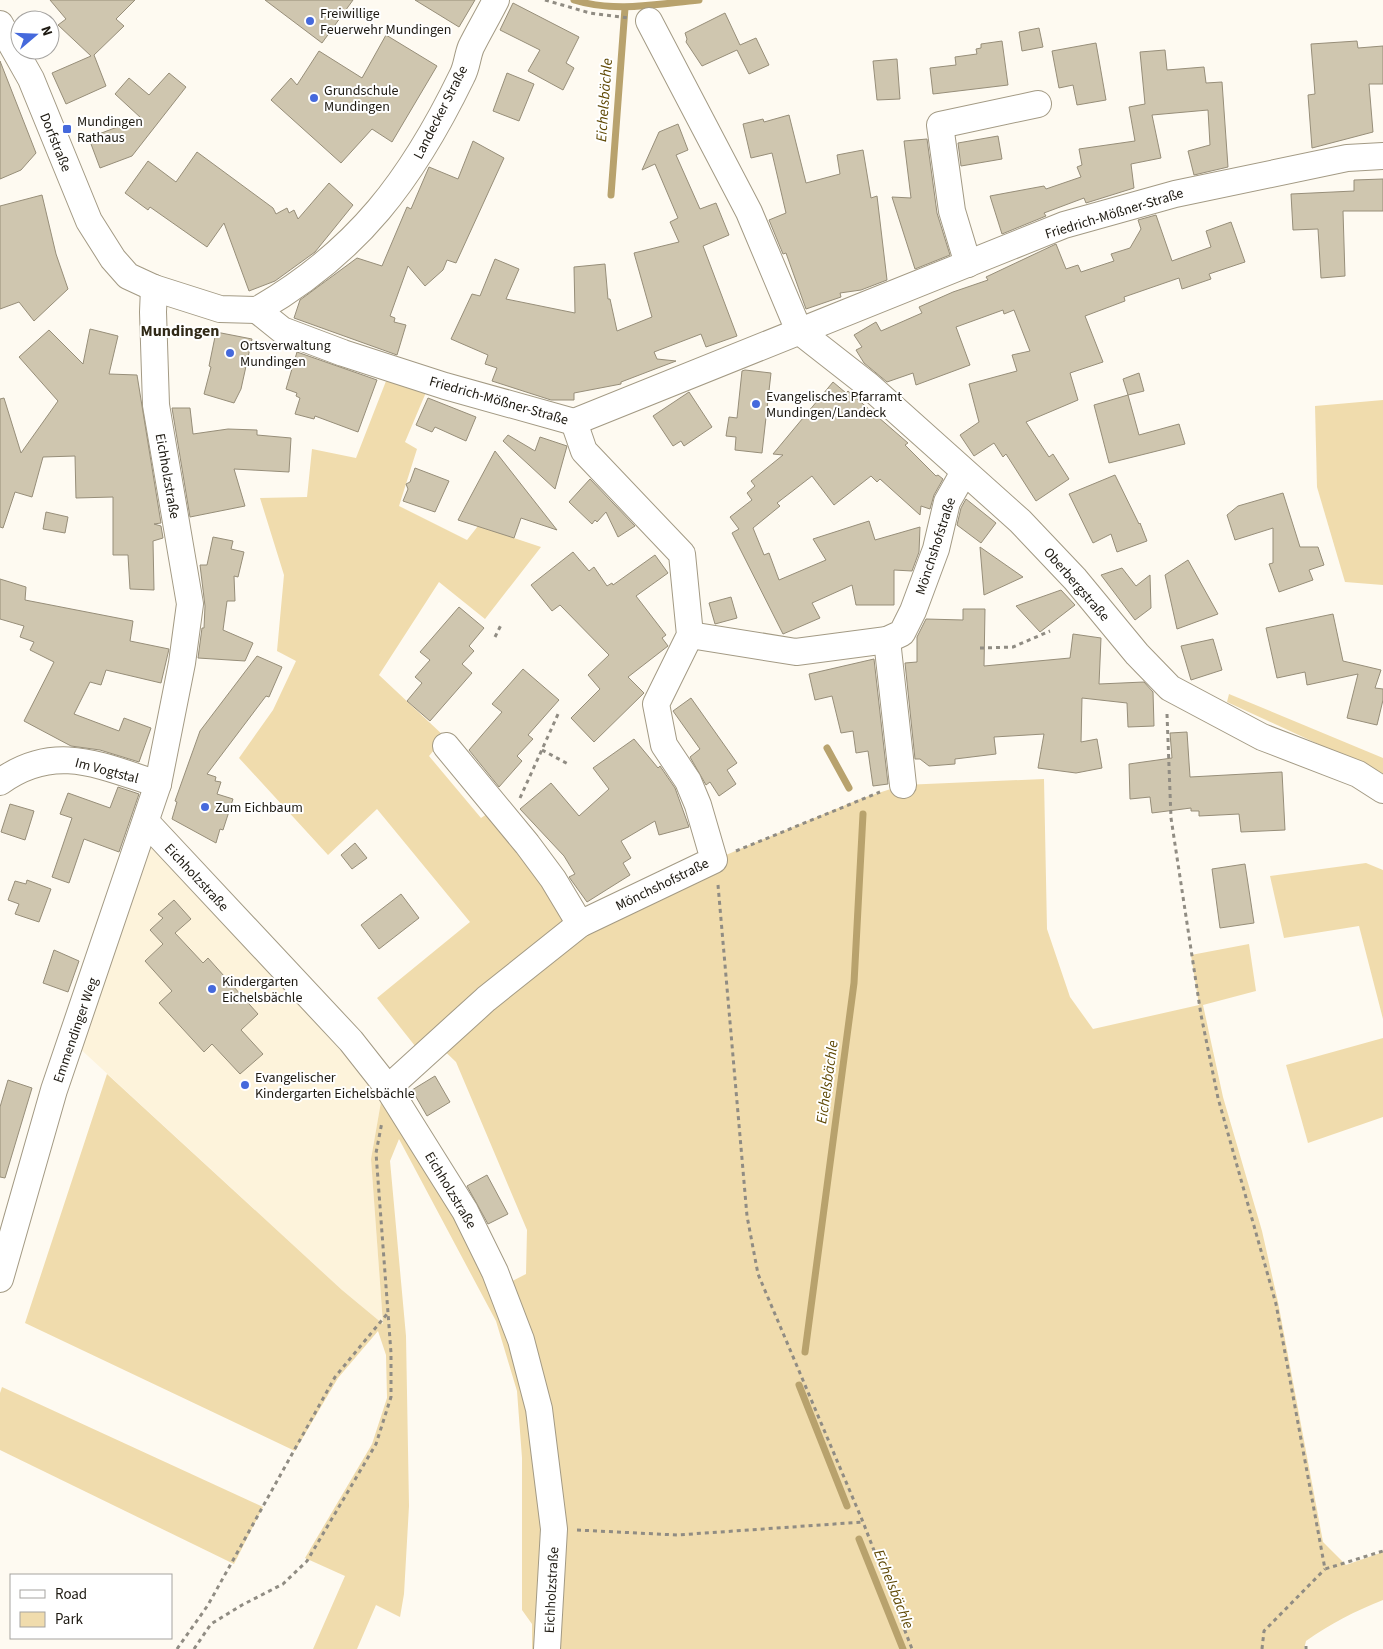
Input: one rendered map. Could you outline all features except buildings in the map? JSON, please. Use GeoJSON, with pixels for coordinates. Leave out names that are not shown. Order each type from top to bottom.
{"type":"FeatureCollection","features":[{"type":"Feature","properties":{"kind":"street","name":"Landecker Straße"},"geometry":{"type":"LineString","coordinates":[[257,310],[318,270],[349,244],[385,204],[425,147],[464,73],[470,49],[496,0]]}},
{"type":"Feature","properties":{"kind":"street"},"geometry":{"type":"LineString","coordinates":[[649,21],[749,212],[799,331]]}},
{"type":"Feature","properties":{"kind":"street","name":"Dorfstraße"},"geometry":{"type":"LineString","coordinates":[[0,24],[31,78],[89,221],[113,259],[128,276],[154,288],[220,309],[257,310]]}},
{"type":"Feature","properties":{"kind":"street"},"geometry":{"type":"LineString","coordinates":[[968,264],[952,211],[940,126],[1038,104]]}},
{"type":"Feature","properties":{"kind":"street","name":"Friedrich-Mößner-Straße"},"geometry":{"type":"LineString","coordinates":[[257,310],[282,330],[343,353],[445,386],[574,422],[1064,226],[1175,194],[1346,158],[1383,156]]}},
{"type":"Feature","properties":{"kind":"street","name":"Eichholzstraße"},"geometry":{"type":"LineString","coordinates":[[154,288],[156,405],[190,604],[182,663],[158,784]]}},
{"type":"Feature","properties":{"kind":"street","name":"Oberbergstraße"},"geometry":{"type":"LineString","coordinates":[[799,331],[868,385],[1020,521],[1075,579],[1137,654],[1170,688],[1262,737],[1358,774],[1383,790]]}},
{"type":"Feature","properties":{"kind":"street"},"geometry":{"type":"LineString","coordinates":[[574,422],[584,451],[682,554],[690,635]]}},
{"type":"Feature","properties":{"kind":"street","name":"Mönchshofstraße"},"geometry":{"type":"LineString","coordinates":[[388,1088],[486,999],[580,924],[714,860],[698,805],[688,782],[664,745],[656,704],[690,635],[796,652],[887,640],[902,633],[914,611],[936,549],[947,502],[964,472]]}},
{"type":"Feature","properties":{"kind":"street"},"geometry":{"type":"LineString","coordinates":[[887,640],[902,785]]}},
{"type":"Feature","properties":{"kind":"street"},"geometry":{"type":"LineString","coordinates":[[446,746],[553,879],[580,924]]}},
{"type":"Feature","properties":{"kind":"street","name":"Im Vogtstal"},"geometry":{"type":"LineString","coordinates":[[0,782],[28,767],[60,759],[87,762],[158,784]]}},
{"type":"Feature","properties":{"kind":"street","name":"Emmendinger Weg"},"geometry":{"type":"LineString","coordinates":[[0,1279],[54,1090],[147,822],[158,784]]}},
{"type":"Feature","properties":{"kind":"street","name":"Eichholzstraße"},"geometry":{"type":"LineString","coordinates":[[147,822],[351,1041],[388,1088],[465,1211],[495,1272],[521,1340],[539,1409],[554,1529],[547,1649]]}},
{"type":"Feature","properties":{"kind":"path"},"geometry":{"type":"LineString","coordinates":[[545,0],[590,13],[622,17]]}},
{"type":"Feature","properties":{"kind":"path"},"geometry":{"type":"LineString","coordinates":[[494,637],[500,625]]}},
{"type":"Feature","properties":{"kind":"path"},"geometry":{"type":"LineString","coordinates":[[980,648],[1013,647],[1050,631]]}},
{"type":"Feature","properties":{"kind":"path"},"geometry":{"type":"LineString","coordinates":[[1170,688],[1166,722],[1171,818],[1200,1015],[1218,1098],[1276,1304],[1325,1569]]}},
{"type":"Feature","properties":{"kind":"path"},"geometry":{"type":"LineString","coordinates":[[504,816],[518,801],[559,712]]}},
{"type":"Feature","properties":{"kind":"path"},"geometry":{"type":"LineString","coordinates":[[542,750],[570,765]]}},
{"type":"Feature","properties":{"kind":"path"},"geometry":{"type":"LineString","coordinates":[[902,785],[824,814],[714,860],[720,896],[747,1216],[758,1274],[864,1522],[912,1649]]}},
{"type":"Feature","properties":{"kind":"path"},"geometry":{"type":"LineString","coordinates":[[194,1649],[211,1624],[242,1605],[283,1584],[307,1561],[376,1444],[391,1396],[388,1313],[376,1153],[388,1088]]}},
{"type":"Feature","properties":{"kind":"path"},"geometry":{"type":"LineString","coordinates":[[177,1649],[208,1605],[335,1377],[388,1313]]}},
{"type":"Feature","properties":{"kind":"path"},"geometry":{"type":"LineString","coordinates":[[554,1529],[677,1535],[864,1522]]}},
{"type":"Feature","properties":{"kind":"path"},"geometry":{"type":"LineString","coordinates":[[1262,1649],[1264,1631],[1325,1569],[1383,1550]]}},
{"type":"Feature","properties":{"kind":"shaded area","name":"Evangelischer Kindergarten Eichelsbächle"},"geometry":{"type":"Polygon","coordinates":[[[146,836],[382,1096],[371,1159],[383,1324],[342,1290],[76,1045],[146,836]]]}},
{"type":"Feature","properties":{"kind":"green space"},"geometry":{"type":"Polygon","coordinates":[[[388,376],[427,390],[405,442],[417,449],[399,506],[467,540],[478,526],[541,547],[485,619],[439,582],[379,675],[445,737],[429,756],[481,818],[493,810],[575,928],[714,860],[860,799],[903,785],[1044,779],[1047,929],[1070,997],[1093,1029],[1199,1005],[1191,955],[1249,944],[1256,991],[1203,1005],[1223,1097],[1262,1231],[1278,1302],[1323,1542],[1346,1565],[1383,1552],[1383,1600],[1353,1613],[1324,1629],[1306,1641],[1304,1649],[532,1649],[532,1624],[522,1610],[522,1458],[517,1391],[496,1321],[399,1139],[390,1161],[406,1336],[409,1506],[404,1594],[400,1617],[376,1605],[357,1649],[313,1649],[345,1576],[305,1558],[372,1444],[387,1398],[386,1355],[378,1331],[338,1378],[295,1451],[25,1323],[107,1074],[342,1290],[383,1324],[371,1159],[382,1096],[497,1289],[526,1274],[527,1230],[456,1062],[432,1039],[419,1051],[377,998],[470,922],[377,809],[328,855],[239,758],[273,710],[296,661],[277,651],[284,575],[260,498],[307,497],[312,449],[356,458],[388,376]]]}},
{"type":"Feature","properties":{"kind":"green space"},"geometry":{"type":"Polygon","coordinates":[[[1383,400],[1383,585],[1345,582],[1317,487],[1315,406],[1383,400]]]}},
{"type":"Feature","properties":{"kind":"green space"},"geometry":{"type":"Polygon","coordinates":[[[1229,694],[1383,758],[1383,774],[1227,702],[1229,694]]]}},
{"type":"Feature","properties":{"kind":"green space"},"geometry":{"type":"Polygon","coordinates":[[[1366,863],[1383,870],[1383,1019],[1359,926],[1284,938],[1270,876],[1366,863]]]}},
{"type":"Feature","properties":{"kind":"green space"},"geometry":{"type":"Polygon","coordinates":[[[1383,1038],[1383,1117],[1308,1143],[1286,1065],[1383,1038]]]}},
{"type":"Feature","properties":{"kind":"green space"},"geometry":{"type":"Polygon","coordinates":[[[2,1387],[263,1507],[234,1564],[0,1450],[0,1393],[2,1387]]]}},
{"type":"Feature","properties":{"kind":"waterway"},"geometry":{"type":"LineString","coordinates":[[574,0],[589,4],[620,7],[699,0]]}},
{"type":"Feature","properties":{"kind":"waterway","name":"Eichelsbächle"},"geometry":{"type":"LineString","coordinates":[[611,195],[625,8]]}},
{"type":"Feature","properties":{"kind":"waterway","name":"Eichelsbächle"},"geometry":{"type":"LineString","coordinates":[[827,748],[849,788]]}},
{"type":"Feature","properties":{"kind":"waterway","name":"Eichelsbächle"},"geometry":{"type":"LineString","coordinates":[[805,1352],[854,983],[863,814]]}},
{"type":"Feature","properties":{"kind":"waterway","name":"Eichelsbächle"},"geometry":{"type":"LineString","coordinates":[[799,1385],[847,1506]]}},
{"type":"Feature","properties":{"kind":"waterway","name":"Eichelsbächle"},"geometry":{"type":"LineString","coordinates":[[859,1539],[903,1649]]}},
{"type":"Feature","properties":{"kind":"place","name":"Freiwillige Feuerwehr Mundingen"},"geometry":{"type":"Point","coordinates":[310,21]}},
{"type":"Feature","properties":{"kind":"place","name":"Grundschule Mundingen"},"geometry":{"type":"Point","coordinates":[314,98]}},
{"type":"Feature","properties":{"kind":"place","name":"Mundingen Rathaus"},"geometry":{"type":"Point","coordinates":[67,129]}},
{"type":"Feature","properties":{"kind":"place","name":"Ortsverwaltung Mundingen"},"geometry":{"type":"Point","coordinates":[230,353]}},
{"type":"Feature","properties":{"kind":"place","name":"Evangelisches Pfarramt Mundingen/Landeck"},"geometry":{"type":"Point","coordinates":[756,404]}},
{"type":"Feature","properties":{"kind":"place","name":"Zum Eichbaum"},"geometry":{"type":"Point","coordinates":[205,807]}},
{"type":"Feature","properties":{"kind":"place","name":"Kindergarten Eichelsbächle"},"geometry":{"type":"Point","coordinates":[212,989]}},
{"type":"Feature","properties":{"kind":"place","name":"Evangelischer Kindergarten Eichelsbächle"},"geometry":{"type":"Point","coordinates":[245,1085]}},
{"type":"Feature","properties":{"kind":"district","name":"Mundingen"},"geometry":{"type":"Point","coordinates":[180,330]}}]}
